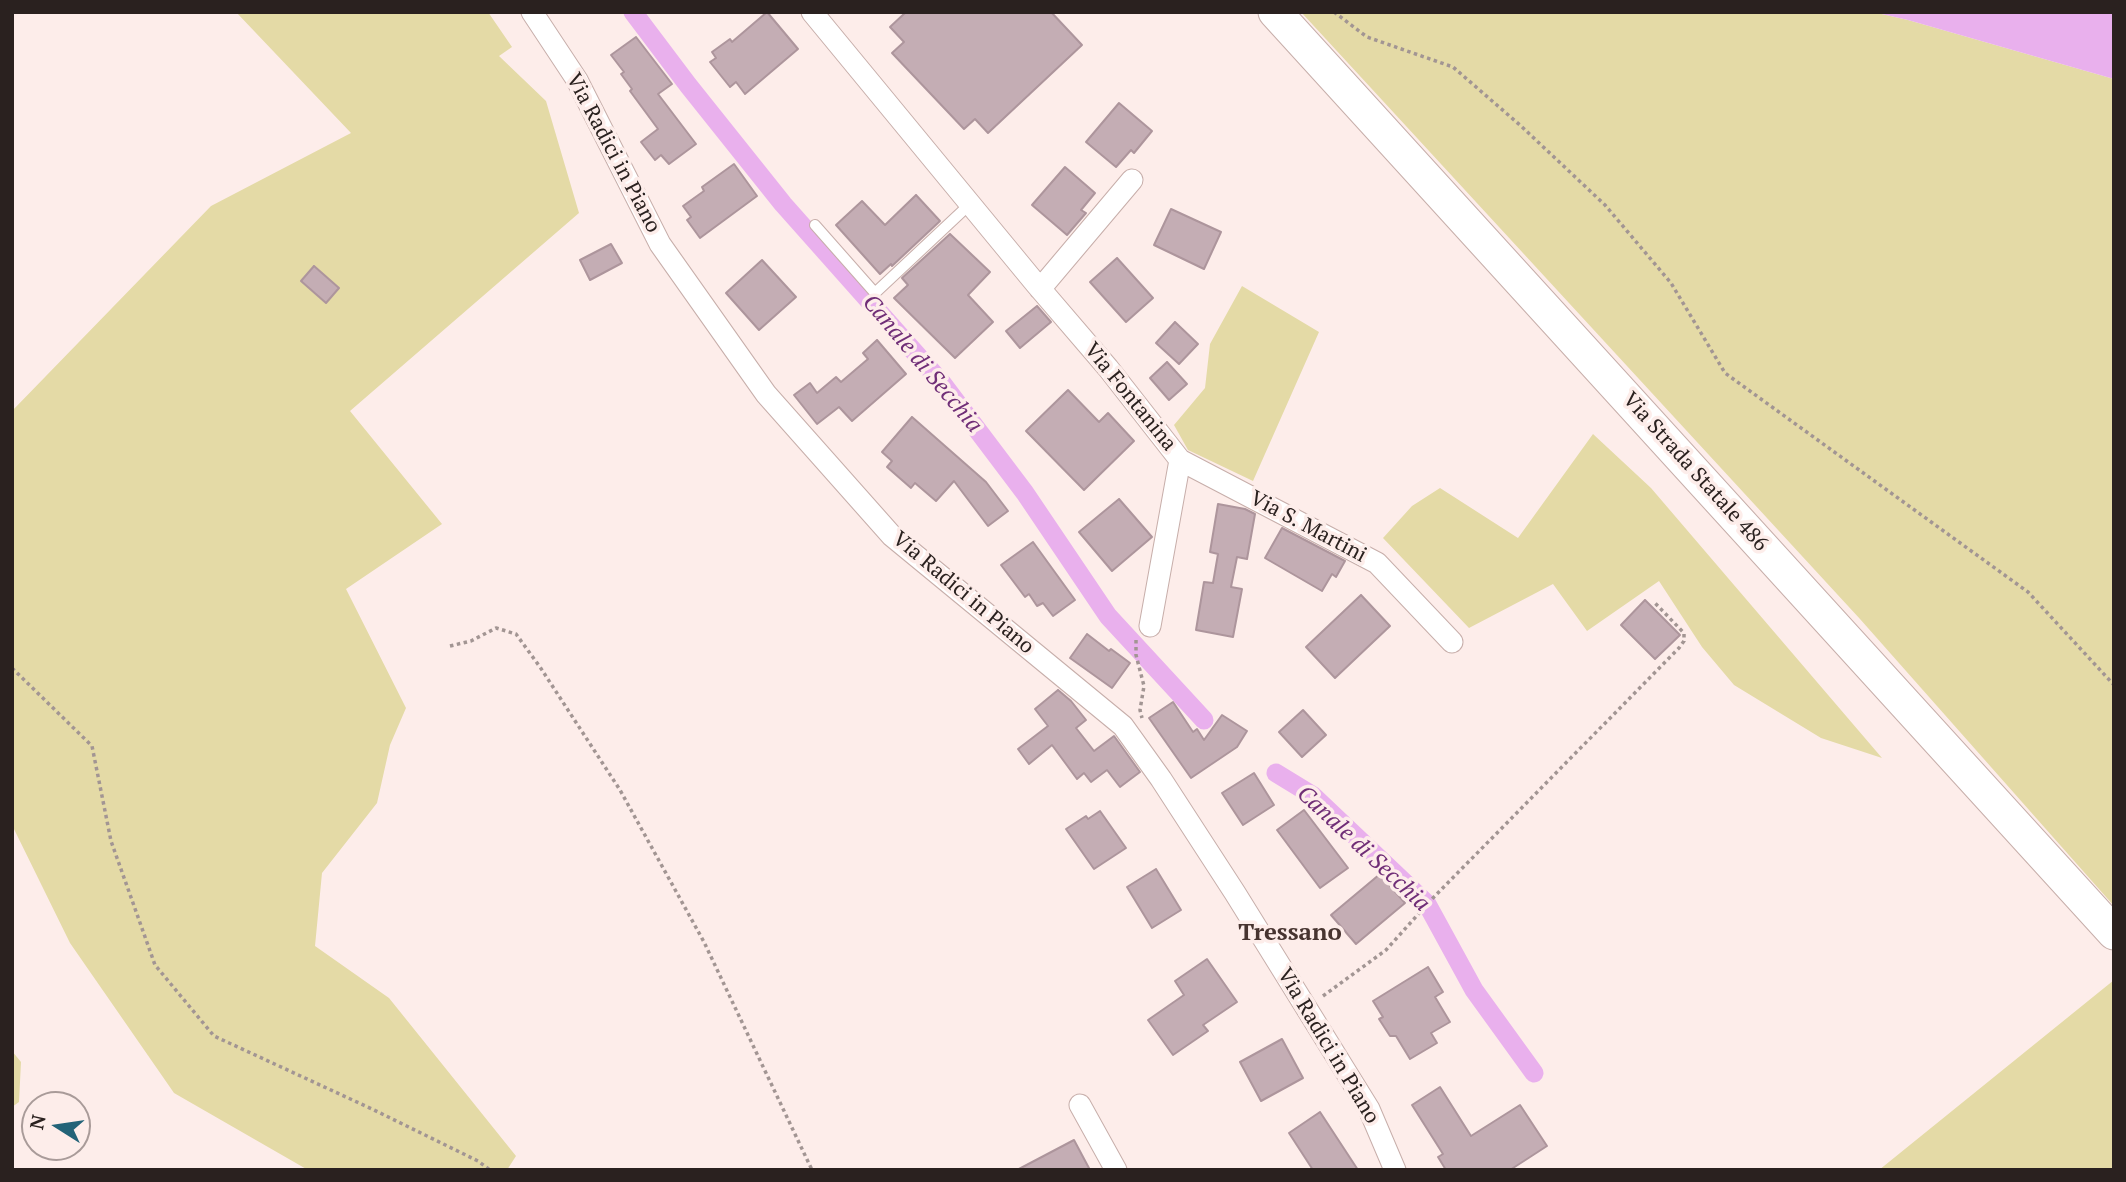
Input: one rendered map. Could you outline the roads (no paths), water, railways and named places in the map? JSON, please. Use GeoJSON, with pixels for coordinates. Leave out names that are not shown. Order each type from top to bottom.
{"type":"FeatureCollection","features":[{"type":"Feature","properties":{"kind":"main road","name":"Via Strada Statale 486"},"geometry":{"type":"LineString","coordinates":[[1275,12],[2114,933]]}},
{"type":"Feature","properties":{"kind":"street","name":"Via Radici in Piano"},"geometry":{"type":"LineString","coordinates":[[532,12],[577,80],[660,244],[766,394],[892,536],[1123,726],[1191,825],[1369,1109],[1395,1170]]}},
{"type":"Feature","properties":{"kind":"street","name":"Via Fontanina"},"geometry":{"type":"LineString","coordinates":[[812,12],[1108,368],[1180,460],[1143,631]]}},
{"type":"Feature","properties":{"kind":"street"},"geometry":{"type":"LineString","coordinates":[[1040,289],[1132,180]]}},
{"type":"Feature","properties":{"kind":"street","name":"Via S. Martini"},"geometry":{"type":"LineString","coordinates":[[1180,460],[1377,563],[1452,642]]}},
{"type":"Feature","properties":{"kind":"street"},"geometry":{"type":"LineString","coordinates":[[1080,1105],[1116,1170]]}},
{"type":"Feature","properties":{"kind":"lane"},"geometry":{"type":"LineString","coordinates":[[816,225],[875,293],[970,204]]}},
{"type":"Feature","properties":{"kind":"waterway","name":"Canale di Secchia"},"geometry":{"type":"LineString","coordinates":[[633,12],[783,204],[942,383],[1025,493],[1108,616],[1204,720]]}},
{"type":"Feature","properties":{"kind":"waterway","name":"Canale di Secchia"},"geometry":{"type":"LineString","coordinates":[[1276,773],[1312,795],[1427,904],[1474,990],[1534,1073]]}},
{"type":"Feature","properties":{"kind":"district","name":"Tressano"},"geometry":{"type":"Point","coordinates":[1290,933]}}]}
